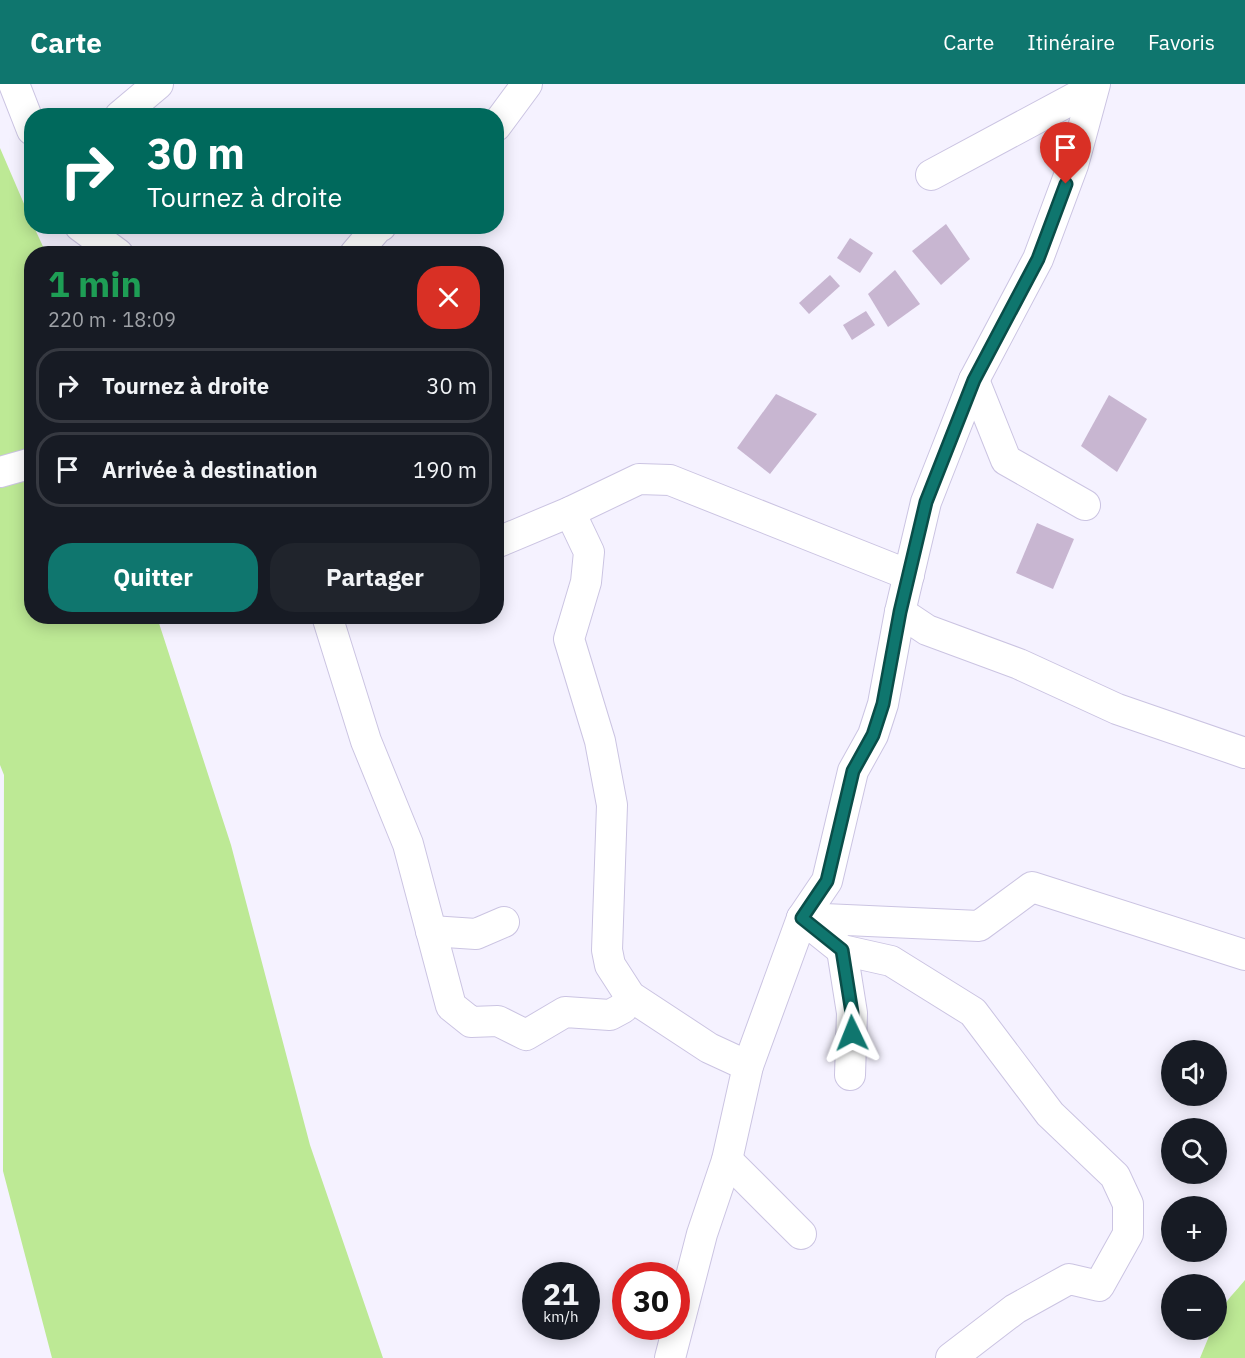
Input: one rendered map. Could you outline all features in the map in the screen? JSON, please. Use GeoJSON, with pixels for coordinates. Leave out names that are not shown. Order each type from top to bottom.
{"type":"FeatureCollection","features":[{"type":"Feature","properties":{"kind":"street"},"geometry":{"type":"LineString","coordinates":[[14,84],[24,110]]}},
{"type":"Feature","properties":{"kind":"street"},"geometry":{"type":"LineString","coordinates":[[130,108],[158,84]]}},
{"type":"Feature","properties":{"kind":"street"},"geometry":{"type":"LineString","coordinates":[[504,115],[527,84]]}},
{"type":"Feature","properties":{"kind":"street"},"geometry":{"type":"LineString","coordinates":[[931,175],[1094,86]]}},
{"type":"Feature","properties":{"kind":"street"},"geometry":{"type":"LineString","coordinates":[[670,1358],[702,1234],[727,1161],[748,1066],[802,918],[827,881],[853,771],[873,735],[883,704],[900,612],[926,502],[974,380],[1038,259],[1073,165],[1094,86]]}},
{"type":"Feature","properties":{"kind":"street"},"geometry":{"type":"LineString","coordinates":[[91,234],[107,246]]}},
{"type":"Feature","properties":{"kind":"street"},"geometry":{"type":"LineString","coordinates":[[362,246],[372,234]]}},
{"type":"Feature","properties":{"kind":"street"},"geometry":{"type":"LineString","coordinates":[[974,380],[1006,460],[1085,505]]}},
{"type":"Feature","properties":{"kind":"street"},"geometry":{"type":"LineString","coordinates":[[0,472],[24,465]]}},
{"type":"Feature","properties":{"kind":"street"},"geometry":{"type":"LineString","coordinates":[[504,540],[570,512],[639,479],[670,480],[909,575]]}},
{"type":"Feature","properties":{"kind":"street"},"geometry":{"type":"LineString","coordinates":[[570,512],[589,552],[586,582],[569,639],[600,741],[612,805],[607,950],[610,965],[630,996],[709,1048],[748,1066]]}},
{"type":"Feature","properties":{"kind":"street"},"geometry":{"type":"LineString","coordinates":[[900,612],[927,630],[1019,664],[1117,709],[1245,753]]}},
{"type":"Feature","properties":{"kind":"street"},"geometry":{"type":"LineString","coordinates":[[329,624],[366,741],[408,844],[451,1006],[471,1022],[498,1022],[526,1035],[565,1012],[610,1015],[623,1008],[630,996]]}},
{"type":"Feature","properties":{"kind":"street"},"geometry":{"type":"LineString","coordinates":[[802,918],[979,926],[1032,887],[1245,954]]}},
{"type":"Feature","properties":{"kind":"street"},"geometry":{"type":"LineString","coordinates":[[802,918],[842,950],[891,961],[973,1012],[1050,1114],[1114,1176],[1128,1204],[1128,1233],[1099,1286],[1069,1279],[1015,1309],[951,1358]]}},
{"type":"Feature","properties":{"kind":"street"},"geometry":{"type":"LineString","coordinates":[[431,931],[476,934],[504,922]]}},
{"type":"Feature","properties":{"kind":"street"},"geometry":{"type":"LineString","coordinates":[[842,950],[852,1013],[850,1075]]}},
{"type":"Feature","properties":{"kind":"street"},"geometry":{"type":"LineString","coordinates":[[727,1161],[801,1234]]}},
{"type":"Feature","properties":{"kind":"green space"},"geometry":{"type":"Polygon","coordinates":[[[0,148],[24,204],[24,234],[37,234],[43,246],[24,246],[24,624],[159,624],[231,845],[310,1145],[383,1358],[52,1358],[3,1171],[4,775],[0,765],[0,148]]]}},
{"type":"Feature","properties":{"kind":"green space"},"geometry":{"type":"Polygon","coordinates":[[[1245,1280],[1245,1358],[1200,1358],[1207,1340],[1227,1340],[1227,1302],[1245,1280]]]}},
{"type":"Feature","properties":{"kind":"building"},"geometry":{"type":"Polygon","coordinates":[[[946,224],[970,259],[941,285],[912,251],[946,224]]]}},
{"type":"Feature","properties":{"kind":"building"},"geometry":{"type":"Polygon","coordinates":[[[850,238],[873,253],[860,273],[837,258],[850,238]]]}},
{"type":"Feature","properties":{"kind":"building"},"geometry":{"type":"Polygon","coordinates":[[[895,270],[920,304],[888,327],[868,294],[895,270]]]}},
{"type":"Feature","properties":{"kind":"building"},"geometry":{"type":"Polygon","coordinates":[[[830,275],[840,286],[809,314],[799,303],[830,275]]]}},
{"type":"Feature","properties":{"kind":"building"},"geometry":{"type":"Polygon","coordinates":[[[866,311],[875,325],[852,340],[843,325],[866,311]]]}},
{"type":"Feature","properties":{"kind":"building"},"geometry":{"type":"Polygon","coordinates":[[[776,394],[817,414],[770,474],[737,448],[776,394]]]}},
{"type":"Feature","properties":{"kind":"building"},"geometry":{"type":"Polygon","coordinates":[[[1109,395],[1147,419],[1117,472],[1081,446],[1109,395]]]}},
{"type":"Feature","properties":{"kind":"building"},"geometry":{"type":"Polygon","coordinates":[[[1037,523],[1074,539],[1053,589],[1016,573],[1037,523]]]}},
{"type":"Feature","properties":{"kind":"route"},"geometry":{"type":"LineString","coordinates":[[852,1033],[852,1013],[842,950],[802,918],[827,881],[853,771],[873,735],[883,704],[900,612],[926,502],[974,380],[1038,259],[1066,184]]}}]}
